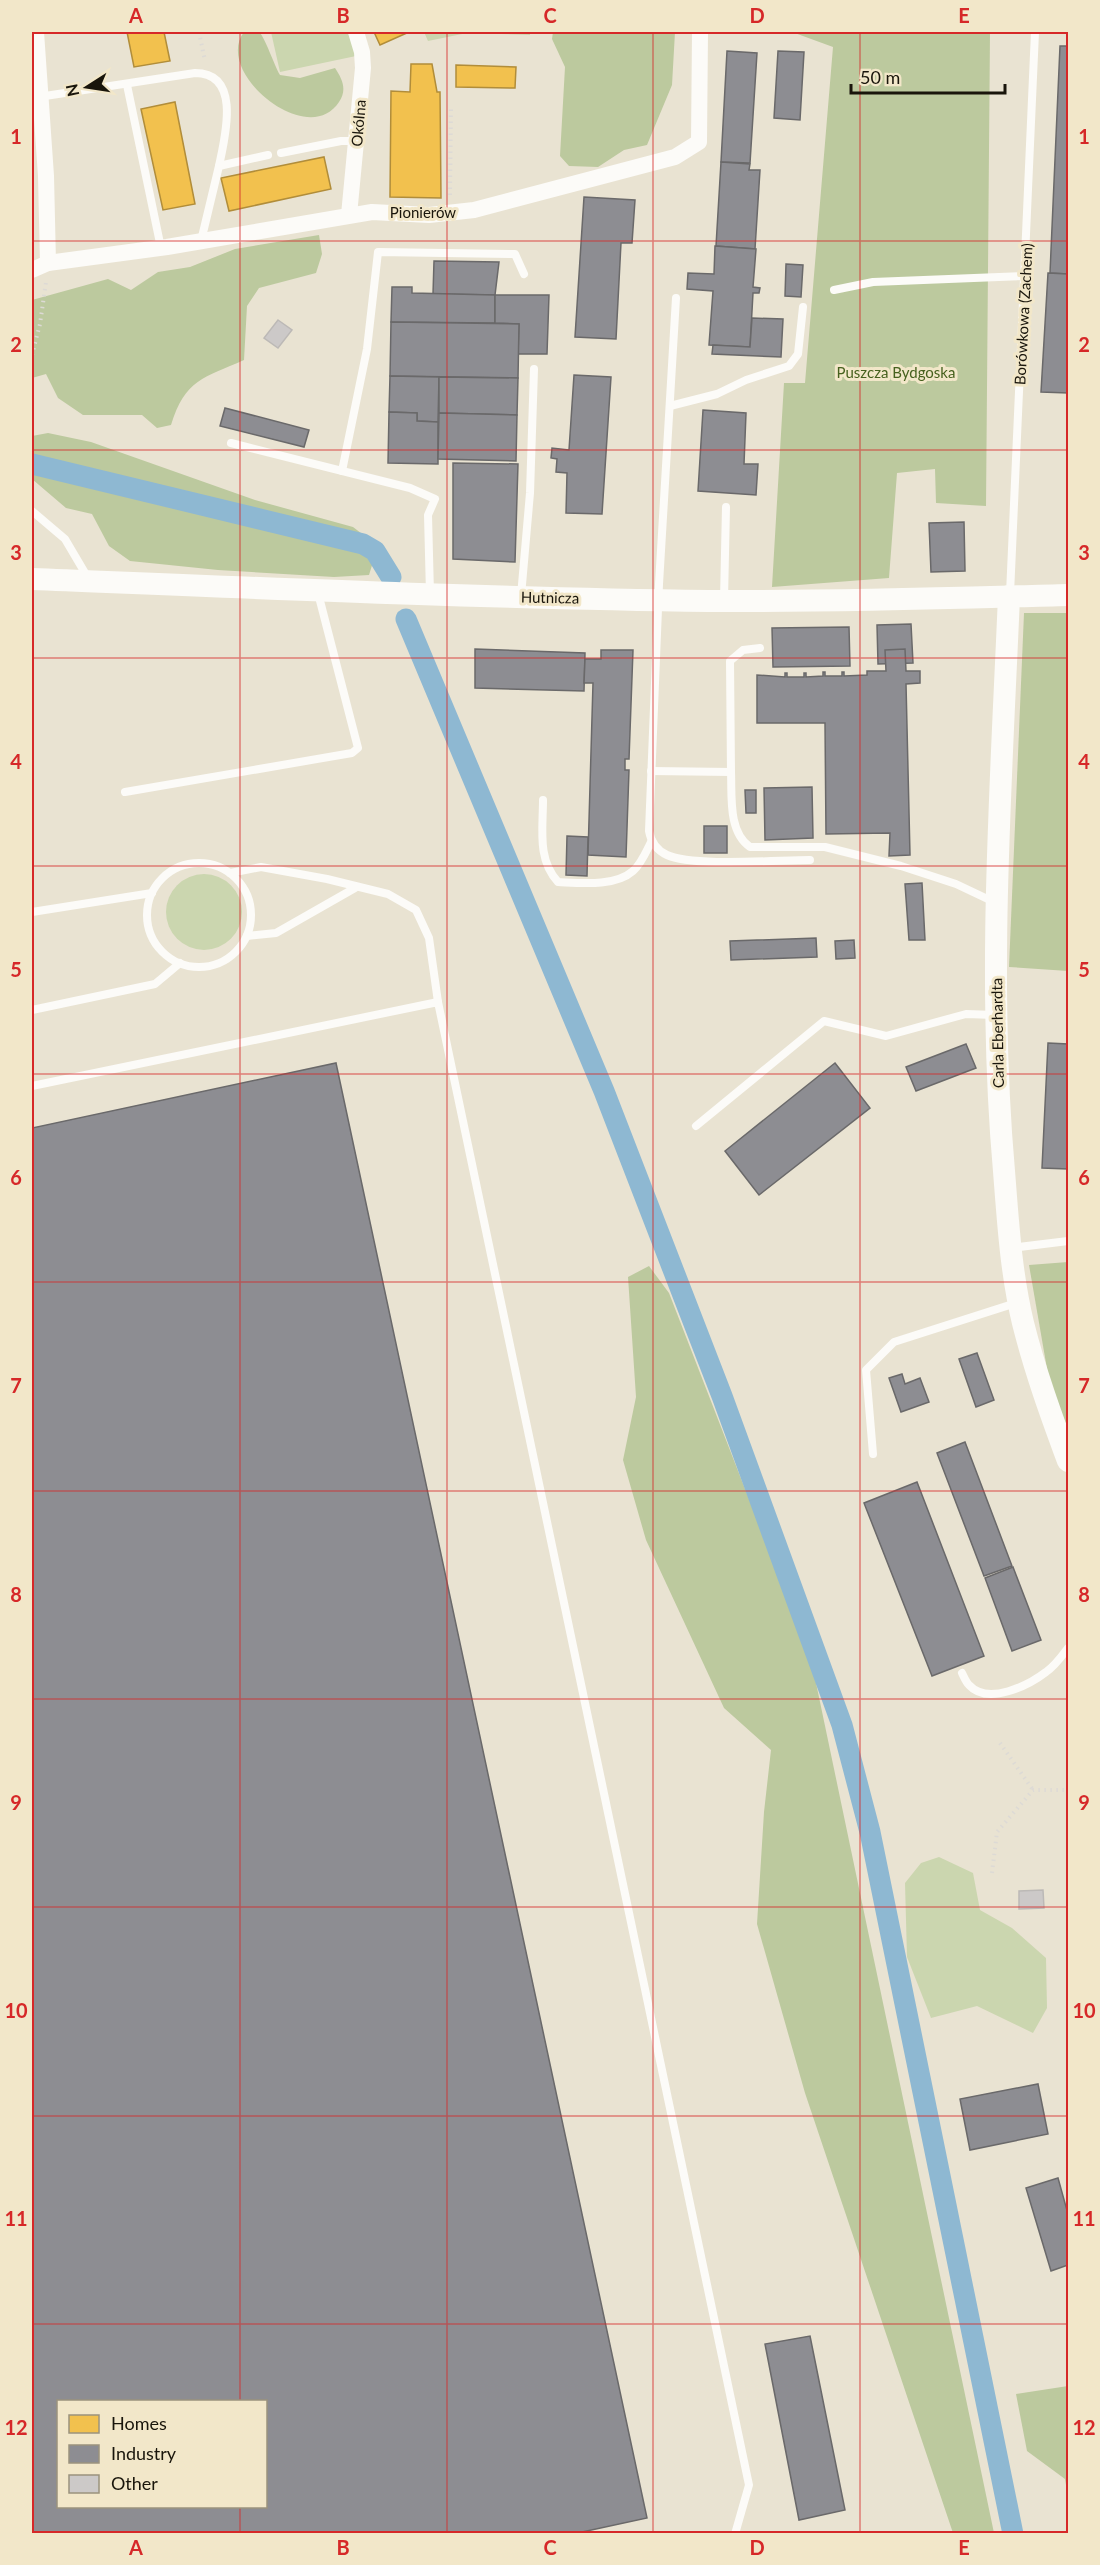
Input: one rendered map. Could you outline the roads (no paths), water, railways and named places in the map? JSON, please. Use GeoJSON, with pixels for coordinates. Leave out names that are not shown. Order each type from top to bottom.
{"type":"FeatureCollection","features":[{"type":"Feature","properties":{"kind":"street"},"geometry":{"type":"LineString","coordinates":[[36,32],[36,98],[48,264]]}},
{"type":"Feature","properties":{"kind":"street","name":"Okólna"},"geometry":{"type":"LineString","coordinates":[[349,215],[363,68],[362,52],[356,32]]}},
{"type":"Feature","properties":{"kind":"street","name":"Pionierów"},"geometry":{"type":"LineString","coordinates":[[32,270],[48,264],[201,242],[349,215],[392,211],[450,214],[553,190],[675,157],[699,142],[700,32]]}},
{"type":"Feature","properties":{"kind":"street","name":"Hutnicza"},"geometry":{"type":"LineString","coordinates":[[32,579],[658,600],[724,601],[1068,595]]}},
{"type":"Feature","properties":{"kind":"street","name":"Carla Eberhardta"},"geometry":{"type":"LineString","coordinates":[[1010,596],[995,1015],[998,1102],[1011,1248],[1019,1302],[1043,1396],[1068,1461]]}},
{"type":"Feature","properties":{"kind":"lane","name":"Borówkowa (Zachem)"},"geometry":{"type":"LineString","coordinates":[[1010,596],[1035,32]]}},
{"type":"Feature","properties":{"kind":"lane"},"geometry":{"type":"LineString","coordinates":[[36,98],[195,73],[208,74],[219,80],[226,107],[226,132],[201,242]]}},
{"type":"Feature","properties":{"kind":"lane"},"geometry":{"type":"LineString","coordinates":[[127,85],[161,248]]}},
{"type":"Feature","properties":{"kind":"lane"},"geometry":{"type":"LineString","coordinates":[[281,153],[341,141],[356,141]]}},
{"type":"Feature","properties":{"kind":"lane"},"geometry":{"type":"LineString","coordinates":[[219,166],[268,155]]}},
{"type":"Feature","properties":{"kind":"lane"},"geometry":{"type":"LineString","coordinates":[[342,471],[367,349],[378,252],[515,254],[524,274]]}},
{"type":"Feature","properties":{"kind":"lane"},"geometry":{"type":"LineString","coordinates":[[834,290],[873,282],[1025,276]]}},
{"type":"Feature","properties":{"kind":"lane"},"geometry":{"type":"LineString","coordinates":[[676,298],[658,600],[649,831],[651,842],[666,855],[689,861],[810,860]]}},
{"type":"Feature","properties":{"kind":"lane"},"geometry":{"type":"LineString","coordinates":[[670,406],[717,394],[746,380],[789,366],[798,354],[803,307]]}},
{"type":"Feature","properties":{"kind":"lane"},"geometry":{"type":"LineString","coordinates":[[521,596],[530,493],[534,369]]}},
{"type":"Feature","properties":{"kind":"lane"},"geometry":{"type":"LineString","coordinates":[[231,443],[410,488],[435,500],[428,515],[430,594]]}},
{"type":"Feature","properties":{"kind":"lane"},"geometry":{"type":"LineString","coordinates":[[724,601],[726,507]]}},
{"type":"Feature","properties":{"kind":"lane"},"geometry":{"type":"LineString","coordinates":[[32,512],[65,539],[90,581]]}},
{"type":"Feature","properties":{"kind":"lane"},"geometry":{"type":"LineString","coordinates":[[125,792],[352,753],[358,748],[317,590]]}},
{"type":"Feature","properties":{"kind":"lane"},"geometry":{"type":"LineString","coordinates":[[760,648],[744,650],[730,661],[731,772],[736,831],[742,842],[750,847],[825,848],[901,866],[956,884],[998,904]]}},
{"type":"Feature","properties":{"kind":"lane"},"geometry":{"type":"LineString","coordinates":[[651,771],[731,772]]}},
{"type":"Feature","properties":{"kind":"lane"},"geometry":{"type":"LineString","coordinates":[[543,800],[543,857],[548,871],[558,882],[599,882],[624,877],[635,870],[651,842]]}},
{"type":"Feature","properties":{"kind":"lane"},"geometry":{"type":"LineString","coordinates":[[199,862],[215,865],[230,873],[242,885],[250,901],[251,919],[247,936],[237,951],[223,962],[206,967],[188,967],[172,960],[158,949],[149,933],[146,917],[152,893],[167,873],[182,865],[199,862]]}},
{"type":"Feature","properties":{"kind":"lane"},"geometry":{"type":"LineString","coordinates":[[230,873],[261,867],[327,879],[355,888],[388,894],[416,910],[429,938],[438,1002],[749,2485],[735,2534]]}},
{"type":"Feature","properties":{"kind":"lane"},"geometry":{"type":"LineString","coordinates":[[247,936],[276,933],[355,888]]}},
{"type":"Feature","properties":{"kind":"lane"},"geometry":{"type":"LineString","coordinates":[[32,912],[152,893]]}},
{"type":"Feature","properties":{"kind":"lane"},"geometry":{"type":"LineString","coordinates":[[32,1010],[154,984],[180,963]]}},
{"type":"Feature","properties":{"kind":"lane"},"geometry":{"type":"LineString","coordinates":[[32,1086],[438,1002]]}},
{"type":"Feature","properties":{"kind":"lane"},"geometry":{"type":"LineString","coordinates":[[696,1126],[824,1021],[886,1036],[966,1014],[995,1015]]}},
{"type":"Feature","properties":{"kind":"lane"},"geometry":{"type":"LineString","coordinates":[[1011,1248],[1068,1241]]}},
{"type":"Feature","properties":{"kind":"lane"},"geometry":{"type":"LineString","coordinates":[[873,1454],[866,1370],[894,1342],[1019,1302]]}},
{"type":"Feature","properties":{"kind":"lane"},"geometry":{"type":"LineString","coordinates":[[962,1673],[970,1686],[985,1694],[1000,1693],[1028,1684],[1049,1671],[1068,1648]]}},
{"type":"Feature","properties":{"kind":"waterway"},"geometry":{"type":"LineString","coordinates":[[32,464],[363,544],[375,551],[391,577]]}},
{"type":"Feature","properties":{"kind":"waterway"},"geometry":{"type":"LineString","coordinates":[[406,619],[604,1091],[722,1396],[842,1725],[870,1832],[1013,2534]]}},
{"type":"Feature","properties":{"kind":"park label","name":"Puszcza Bydgoska"},"geometry":{"type":"Point","coordinates":[896,372]}}]}
